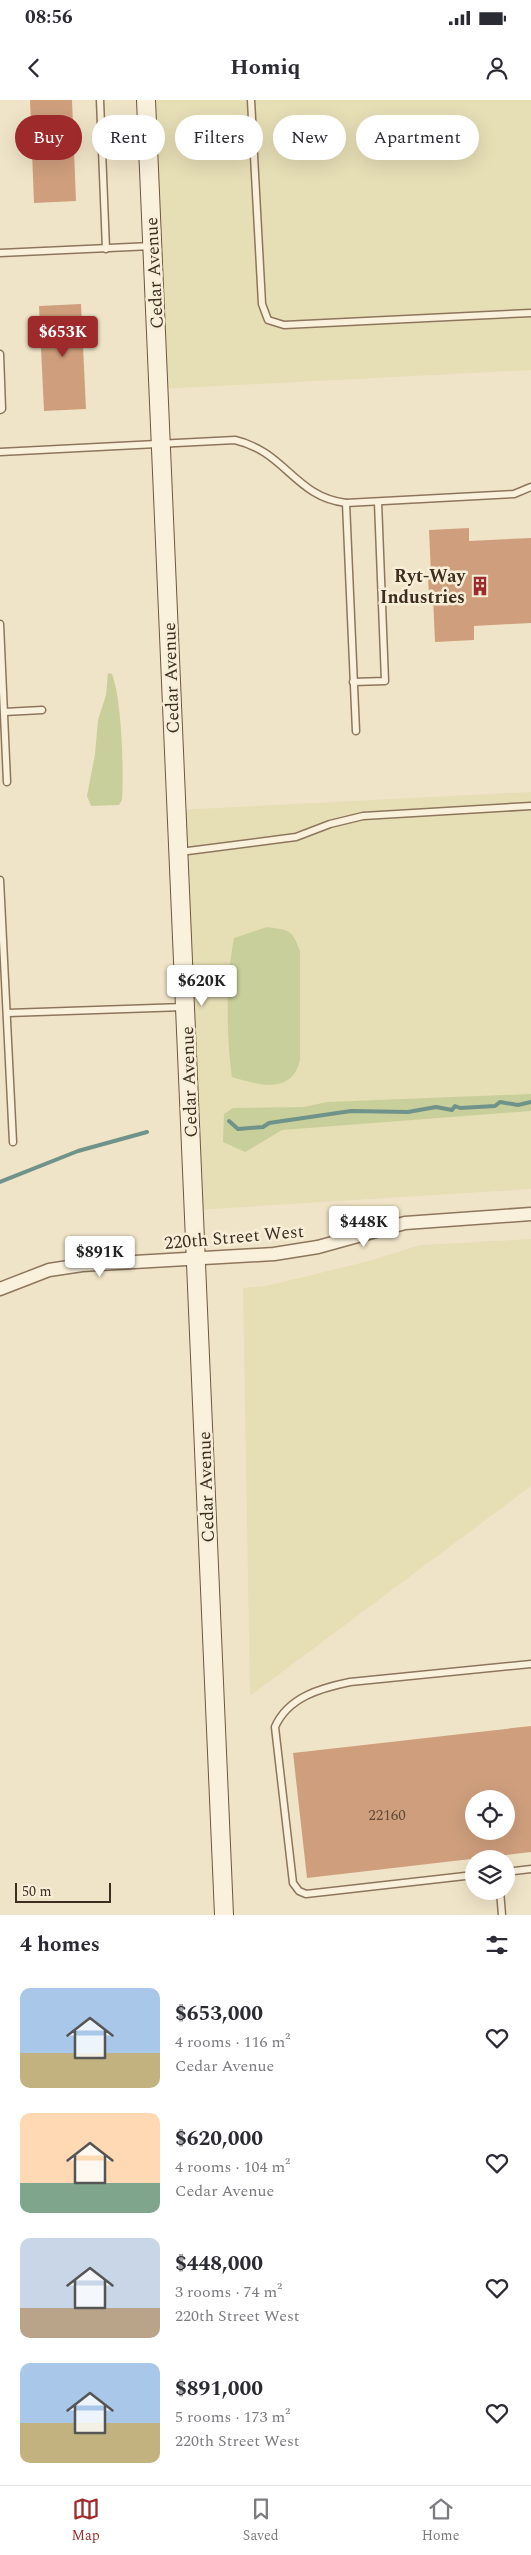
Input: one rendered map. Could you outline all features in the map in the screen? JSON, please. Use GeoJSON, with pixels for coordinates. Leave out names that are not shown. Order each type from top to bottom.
{"type":"FeatureCollection","features":[{"type":"Feature","properties":{"kind":"main road","name":"Cedar Avenue"},"geometry":{"type":"LineString","coordinates":[[146,100],[224,1915]]}},
{"type":"Feature","properties":{"kind":"street","name":"220th Street West"},"geometry":{"type":"LineString","coordinates":[[0,1288],[41,1273],[74,1266],[301,1251],[405,1223],[531,1214]]}},
{"type":"Feature","properties":{"kind":"lane"},"geometry":{"type":"LineString","coordinates":[[100,100],[106,249]]}},
{"type":"Feature","properties":{"kind":"lane"},"geometry":{"type":"LineString","coordinates":[[251,100],[262,304],[268,320],[284,325],[531,313]]}},
{"type":"Feature","properties":{"kind":"lane"},"geometry":{"type":"LineString","coordinates":[[0,253],[153,246]]}},
{"type":"Feature","properties":{"kind":"lane"},"geometry":{"type":"LineString","coordinates":[[0,354],[2,409],[0,410]]}},
{"type":"Feature","properties":{"kind":"lane"},"geometry":{"type":"LineString","coordinates":[[0,452],[162,445],[219,440],[246,443],[270,455],[312,493],[326,500],[346,503],[514,494],[531,487]]}},
{"type":"Feature","properties":{"kind":"lane"},"geometry":{"type":"LineString","coordinates":[[353,682],[385,681],[378,502]]}},
{"type":"Feature","properties":{"kind":"lane"},"geometry":{"type":"LineString","coordinates":[[346,503],[356,731]]}},
{"type":"Feature","properties":{"kind":"lane"},"geometry":{"type":"LineString","coordinates":[[0,624],[7,782]]}},
{"type":"Feature","properties":{"kind":"lane"},"geometry":{"type":"LineString","coordinates":[[4,712],[42,710]]}},
{"type":"Feature","properties":{"kind":"lane"},"geometry":{"type":"LineString","coordinates":[[179,852],[296,838],[330,824],[363,816],[531,806]]}},
{"type":"Feature","properties":{"kind":"lane"},"geometry":{"type":"LineString","coordinates":[[0,880],[13,1142]]}},
{"type":"Feature","properties":{"kind":"lane"},"geometry":{"type":"LineString","coordinates":[[8,1013],[185,1007]]}},
{"type":"Feature","properties":{"kind":"lane"},"geometry":{"type":"LineString","coordinates":[[465,1876],[306,1894],[299,1892],[293,1883],[276,1727],[280,1716],[290,1705],[323,1688],[350,1682],[531,1664]]}},
{"type":"Feature","properties":{"kind":"lane"},"geometry":{"type":"LineString","coordinates":[[515,1871],[531,1869]]}},
{"type":"Feature","properties":{"kind":"lane"},"geometry":{"type":"LineString","coordinates":[[501,1900],[502,1915]]}},
{"type":"Feature","properties":{"kind":"shaded area"},"geometry":{"type":"Polygon","coordinates":[[[146,100],[531,100],[531,370],[159,389],[149,160],[165,160],[165,115],[147,115],[146,100]]]}},
{"type":"Feature","properties":{"kind":"shaded area"},"geometry":{"type":"Polygon","coordinates":[[[531,792],[531,1189],[195,1210],[177,810],[531,792]]]}},
{"type":"Feature","properties":{"kind":"shaded area"},"geometry":{"type":"Polygon","coordinates":[[[531,1239],[531,1486],[250,1696],[243,1288],[266,1286],[369,1261],[420,1245],[531,1239]]]}},
{"type":"Feature","properties":{"kind":"green space"},"geometry":{"type":"Polygon","coordinates":[[[108,673],[112,674],[120,718],[123,772],[122,800],[119,805],[91,806],[87,796],[95,754],[98,720],[106,695],[108,673]]]}},
{"type":"Feature","properties":{"kind":"green space"},"geometry":{"type":"Polygon","coordinates":[[[267,927],[289,932],[295,938],[300,951],[300,1060],[296,1071],[290,1079],[273,1085],[252,1083],[232,1077],[228,1026],[229,972],[234,938],[267,927]]]}},
{"type":"Feature","properties":{"kind":"green space"},"geometry":{"type":"Polygon","coordinates":[[[531,1094],[531,1111],[282,1130],[245,1152],[223,1142],[224,1114],[233,1108],[304,1107],[327,1102],[531,1094]]]}},
{"type":"Feature","properties":{"kind":"building"},"geometry":{"type":"Polygon","coordinates":[[[30,100],[72,100],[73,115],[31,115],[30,100]]]}},
{"type":"Feature","properties":{"kind":"building"},"geometry":{"type":"Polygon","coordinates":[[[32,160],[74,160],[76,201],[34,203],[32,160]]]}},
{"type":"Feature","properties":{"kind":"building"},"geometry":{"type":"Polygon","coordinates":[[[81,304],[86,409],[44,411],[39,306],[81,304]]]}},
{"type":"Feature","properties":{"kind":"building","name":"Ryt-Way Industries"},"geometry":{"type":"Polygon","coordinates":[[[469,528],[469,541],[531,538],[531,623],[474,626],[474,640],[435,642],[433,597],[429,594],[428,578],[431,574],[429,530],[469,528]]]}},
{"type":"Feature","properties":{"kind":"building"},"geometry":{"type":"Polygon","coordinates":[[[531,1726],[531,1852],[515,1854],[515,1850],[465,1850],[465,1860],[307,1878],[293,1753],[531,1726]]]}},
{"type":"Feature","properties":{"kind":"waterway"},"geometry":{"type":"LineString","coordinates":[[229,1121],[238,1129],[263,1127],[269,1123],[351,1111],[408,1112],[436,1107],[452,1110],[455,1106],[460,1108],[495,1106],[500,1102],[518,1105],[531,1102]]}},
{"type":"Feature","properties":{"kind":"waterway"},"geometry":{"type":"LineString","coordinates":[[0,1182],[78,1151],[147,1132]]}},
{"type":"Feature","properties":{"kind":"place","name":"Ryt-Way Industries"},"geometry":{"type":"Point","coordinates":[480,586]}}]}
